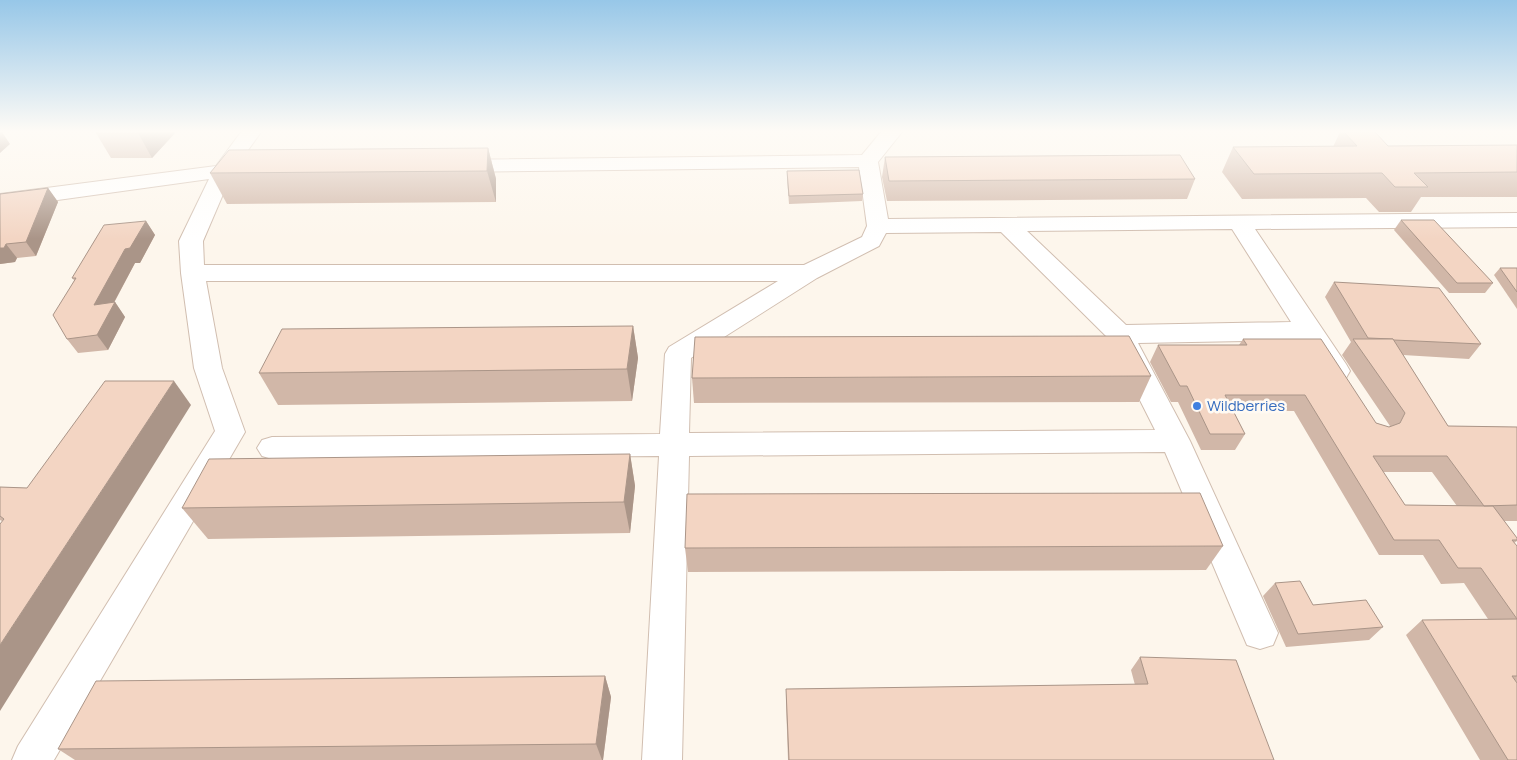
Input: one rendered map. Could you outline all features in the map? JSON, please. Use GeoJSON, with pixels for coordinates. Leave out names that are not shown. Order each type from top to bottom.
{"type":"FeatureCollection","features":[{"type":"Feature","properties":{"kind":"street"},"geometry":{"type":"LineString","coordinates":[[32,760],[230,432],[208,368],[193,273],[191,241],[226,167]]}},
{"type":"Feature","properties":{"kind":"street"},"geometry":{"type":"LineString","coordinates":[[662,760],[678,354],[808,273],[871,241],[878,226],[869,167]]}},
{"type":"Feature","properties":{"kind":"street"},"geometry":{"type":"LineString","coordinates":[[0,201],[223,172]]}},
{"type":"Feature","properties":{"kind":"street"},"geometry":{"type":"LineString","coordinates":[[878,226],[1517,220]]}},
{"type":"Feature","properties":{"kind":"street"},"geometry":{"type":"LineString","coordinates":[[1239,222],[1348,388]]}},
{"type":"Feature","properties":{"kind":"street"},"geometry":{"type":"LineString","coordinates":[[1006,224],[1120,334],[1175,441],[1260,633]]}},
{"type":"Feature","properties":{"kind":"street"},"geometry":{"type":"LineString","coordinates":[[193,273],[808,273]]}},
{"type":"Feature","properties":{"kind":"street"},"geometry":{"type":"LineString","coordinates":[[1120,334],[1310,330]]}},
{"type":"Feature","properties":{"kind":"street"},"geometry":{"type":"LineString","coordinates":[[272,448],[1175,441]]}},
{"type":"Feature","properties":{"kind":"building"},"geometry":{"type":"Polygon","coordinates":[[[215,167],[487,167],[487,171],[210,173],[215,167]]]}},
{"type":"Feature","properties":{"kind":"building"},"geometry":{"type":"Polygon","coordinates":[[[887,167],[1188,167],[1195,179],[889,181],[887,167]]]}},
{"type":"Feature","properties":{"kind":"building"},"geometry":{"type":"Polygon","coordinates":[[[1249,167],[1517,167],[1517,172],[1414,173],[1428,187],[1395,187],[1382,173],[1254,174],[1249,167]]]}},
{"type":"Feature","properties":{"kind":"building"},"geometry":{"type":"Polygon","coordinates":[[[859,170],[863,194],[789,196],[787,171],[859,170]]]}},
{"type":"Feature","properties":{"kind":"building"},"geometry":{"type":"Polygon","coordinates":[[[48,188],[26,242],[6,244],[4,248],[0,248],[0,194],[48,188]]]}},
{"type":"Feature","properties":{"kind":"building"},"geometry":{"type":"Polygon","coordinates":[[[1401,220],[1434,220],[1493,283],[1457,283],[1401,220]]]}},
{"type":"Feature","properties":{"kind":"building"},"geometry":{"type":"Polygon","coordinates":[[[146,221],[130,248],[125,249],[94,305],[115,302],[97,335],[67,339],[53,315],[76,278],[72,278],[104,225],[146,221]]]}},
{"type":"Feature","properties":{"kind":"building"},"geometry":{"type":"Polygon","coordinates":[[[1500,268],[1517,268],[1517,292],[1500,268]]]}},
{"type":"Feature","properties":{"kind":"building"},"geometry":{"type":"Polygon","coordinates":[[[1334,282],[1439,288],[1481,344],[1368,338],[1334,282]]]}},
{"type":"Feature","properties":{"kind":"building"},"geometry":{"type":"Polygon","coordinates":[[[633,326],[627,369],[259,373],[282,329],[633,326]]]}},
{"type":"Feature","properties":{"kind":"building"},"geometry":{"type":"Polygon","coordinates":[[[1129,336],[1151,376],[692,378],[695,337],[1129,336]]]}},
{"type":"Feature","properties":{"kind":"building"},"geometry":{"type":"Polygon","coordinates":[[[1243,339],[1321,339],[1376,423],[1389,427],[1400,423],[1405,413],[1353,339],[1393,339],[1448,426],[1517,427],[1517,505],[1484,506],[1493,506],[1517,538],[1517,540],[1512,540],[1517,546],[1517,619],[1481,568],[1458,568],[1439,540],[1394,540],[1305,395],[1225,395],[1245,434],[1210,434],[1187,386],[1180,386],[1158,345],[1247,345],[1243,339]],[[1373,456],[1405,505],[1484,506],[1447,456],[1373,456]]]}},
{"type":"Feature","properties":{"kind":"building"},"geometry":{"type":"Polygon","coordinates":[[[105,381],[174,381],[0,645],[0,524],[4,519],[0,516],[0,487],[27,488],[105,381]]]}},
{"type":"Feature","properties":{"kind":"building"},"geometry":{"type":"Polygon","coordinates":[[[630,454],[624,502],[182,508],[209,459],[630,454]]]}},
{"type":"Feature","properties":{"kind":"building"},"geometry":{"type":"Polygon","coordinates":[[[1200,493],[1223,546],[685,548],[687,494],[1200,493]]]}},
{"type":"Feature","properties":{"kind":"building"},"geometry":{"type":"Polygon","coordinates":[[[1300,581],[1313,605],[1366,600],[1383,627],[1298,634],[1275,583],[1300,581]]]}},
{"type":"Feature","properties":{"kind":"building"},"geometry":{"type":"Polygon","coordinates":[[[1517,619],[1517,676],[1512,676],[1517,683],[1517,760],[1508,760],[1422,620],[1517,619]]]}},
{"type":"Feature","properties":{"kind":"building"},"geometry":{"type":"Polygon","coordinates":[[[1140,657],[1236,660],[1274,760],[789,760],[786,689],[1148,684],[1140,657]]]}},
{"type":"Feature","properties":{"kind":"building"},"geometry":{"type":"Polygon","coordinates":[[[605,676],[596,744],[58,749],[96,681],[605,676]]]}},
{"type":"Feature","properties":{"kind":"place","name":"Wildberries"},"geometry":{"type":"Point","coordinates":[1197,406]}}]}
